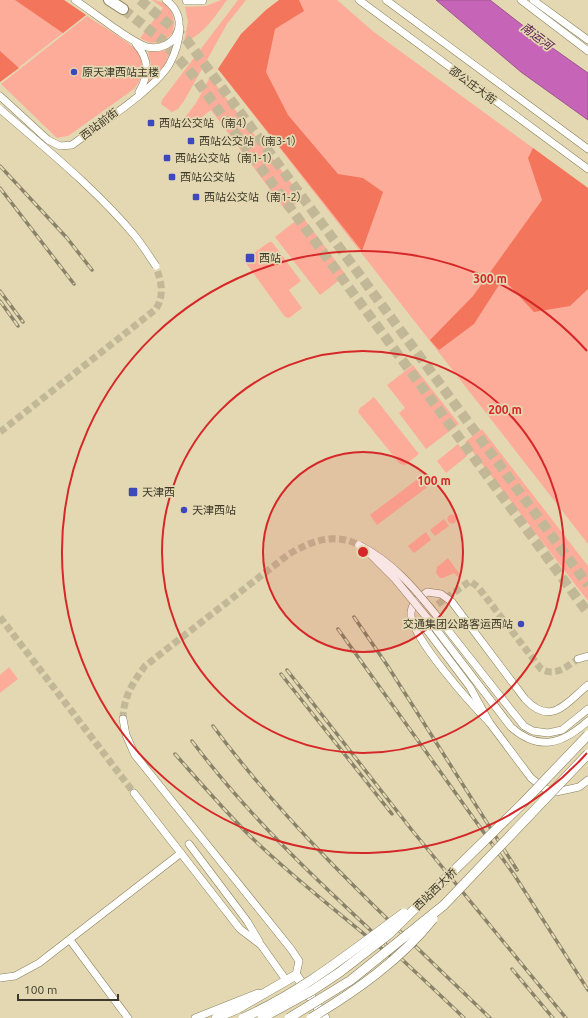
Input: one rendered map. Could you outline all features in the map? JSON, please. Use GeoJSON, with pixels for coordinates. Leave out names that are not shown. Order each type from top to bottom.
{"type":"FeatureCollection","features":[{"type":"Feature","properties":{"kind":"highway"},"geometry":{"type":"LineString","coordinates":[[109,0],[123,9]]}},
{"type":"Feature","properties":{"kind":"main road"},"geometry":{"type":"LineString","coordinates":[[187,0],[202,0]]}},
{"type":"Feature","properties":{"kind":"main road","name":"西站西大桥"},"geometry":{"type":"LineString","coordinates":[[262,1018],[313,990],[340,972],[388,934],[522,804],[588,735]]}},
{"type":"Feature","properties":{"kind":"main road","name":"西站西大桥"},"geometry":{"type":"LineString","coordinates":[[289,1018],[350,980],[444,905],[588,754]]}},
{"type":"Feature","properties":{"kind":"main road"},"geometry":{"type":"LineString","coordinates":[[243,1018],[287,995],[312,979],[426,896]]}},
{"type":"Feature","properties":{"kind":"main road"},"geometry":{"type":"LineString","coordinates":[[311,1018],[380,971],[421,933],[444,905]]}},
{"type":"Feature","properties":{"kind":"main road"},"geometry":{"type":"LineString","coordinates":[[216,1018],[237,1009],[296,974],[325,1018]]}},
{"type":"Feature","properties":{"kind":"street"},"geometry":{"type":"LineString","coordinates":[[75,0],[134,40],[147,47],[160,46],[172,39],[180,28],[178,13],[166,0]]}},
{"type":"Feature","properties":{"kind":"street","name":"邵公庄大街"},"geometry":{"type":"LineString","coordinates":[[359,0],[588,169]]}},
{"type":"Feature","properties":{"kind":"street","name":"邵公庄大街"},"geometry":{"type":"LineString","coordinates":[[386,0],[588,149]]}},
{"type":"Feature","properties":{"kind":"street"},"geometry":{"type":"LineString","coordinates":[[521,0],[588,51]]}},
{"type":"Feature","properties":{"kind":"street"},"geometry":{"type":"LineString","coordinates":[[533,0],[588,40]]}},
{"type":"Feature","properties":{"kind":"street","name":"西站前街"},"geometry":{"type":"LineString","coordinates":[[0,96],[48,140],[60,146],[72,145],[159,78],[170,64],[178,43],[180,28]]}},
{"type":"Feature","properties":{"kind":"street"},"geometry":{"type":"LineString","coordinates":[[134,40],[142,51],[147,65],[145,81],[137,96]]}},
{"type":"Feature","properties":{"kind":"street"},"geometry":{"type":"LineString","coordinates":[[0,109],[49,152],[123,222],[156,266]]}},
{"type":"Feature","properties":{"kind":"street"},"geometry":{"type":"LineString","coordinates":[[588,709],[571,724],[555,732],[541,733],[524,726],[409,583],[383,559],[359,545],[395,579],[433,625],[511,727],[519,734],[535,742],[552,743],[565,738],[588,721]]}},
{"type":"Feature","properties":{"kind":"street"},"geometry":{"type":"LineString","coordinates":[[588,685],[556,710],[547,713],[539,711],[526,699],[452,602],[441,594],[427,592],[414,603],[411,616],[416,630],[462,692],[489,722],[531,778],[545,789],[562,792],[579,787],[588,780]]}},
{"type":"Feature","properties":{"kind":"street"},"geometry":{"type":"LineString","coordinates":[[426,629],[470,687],[489,722]]}},
{"type":"Feature","properties":{"kind":"street"},"geometry":{"type":"LineString","coordinates":[[578,659],[588,656]]}},
{"type":"Feature","properties":{"kind":"street"},"geometry":{"type":"LineString","coordinates":[[123,719],[126,735],[142,764],[291,949],[299,961],[296,974]]}},
{"type":"Feature","properties":{"kind":"street"},"geometry":{"type":"LineString","coordinates":[[134,793],[240,929],[261,945]]}},
{"type":"Feature","properties":{"kind":"street"},"geometry":{"type":"LineString","coordinates":[[189,844],[247,921],[261,945],[286,980]]}},
{"type":"Feature","properties":{"kind":"street"},"geometry":{"type":"LineString","coordinates":[[0,978],[15,976],[24,972],[70,940],[181,853]]}},
{"type":"Feature","properties":{"kind":"street"},"geometry":{"type":"LineString","coordinates":[[70,940],[128,1018]]}},
{"type":"Feature","properties":{"kind":"street"},"geometry":{"type":"LineString","coordinates":[[196,1018],[268,990]]}},
{"type":"Feature","properties":{"kind":"shaded area"},"geometry":{"type":"Polygon","coordinates":[[[0,0],[64,0],[86,15],[0,82],[0,0]]]}},
{"type":"Feature","properties":{"kind":"shaded area"},"geometry":{"type":"Polygon","coordinates":[[[15,0],[64,0],[86,15],[63,33],[15,0]]]}},
{"type":"Feature","properties":{"kind":"shaded area"},"geometry":{"type":"Polygon","coordinates":[[[152,0],[164,3],[168,7],[174,23],[171,35],[160,42],[152,43],[140,38],[163,8],[152,0]]]}},
{"type":"Feature","properties":{"kind":"shaded area"},"geometry":{"type":"Polygon","coordinates":[[[221,0],[227,0],[203,30],[191,39],[184,42],[188,22],[185,7],[206,6],[221,0]]]}},
{"type":"Feature","properties":{"kind":"shaded area"},"geometry":{"type":"Polygon","coordinates":[[[238,0],[246,0],[227,24],[184,101],[178,109],[172,112],[161,104],[162,100],[238,0]]]}},
{"type":"Feature","properties":{"kind":"shaded area"},"geometry":{"type":"Polygon","coordinates":[[[279,0],[337,0],[374,32],[588,188],[588,544],[218,69],[241,34],[266,10],[279,0]]]}},
{"type":"Feature","properties":{"kind":"shaded area"},"geometry":{"type":"Polygon","coordinates":[[[279,0],[299,0],[304,11],[275,29],[266,72],[288,115],[338,174],[363,178],[383,192],[362,251],[218,69],[241,34],[266,10],[279,0]]]}},
{"type":"Feature","properties":{"kind":"shaded area"},"geometry":{"type":"Polygon","coordinates":[[[436,0],[490,0],[544,42],[588,73],[588,120],[521,72],[436,0]]]}},
{"type":"Feature","properties":{"kind":"shaded area"},"geometry":{"type":"Polygon","coordinates":[[[87,16],[135,48],[143,65],[141,76],[134,89],[68,136],[57,138],[1,84],[87,16]]]}},
{"type":"Feature","properties":{"kind":"shaded area"},"geometry":{"type":"Polygon","coordinates":[[[173,46],[165,64],[148,84],[152,69],[148,52],[162,51],[173,46]]]}},
{"type":"Feature","properties":{"kind":"shaded area"},"geometry":{"type":"Polygon","coordinates":[[[0,51],[19,68],[0,82],[0,51]]]}},
{"type":"Feature","properties":{"kind":"shaded area"},"geometry":{"type":"Polygon","coordinates":[[[210,77],[303,198],[286,211],[211,110],[189,127],[183,120],[196,103],[210,77]]]}},
{"type":"Feature","properties":{"kind":"shaded area"},"geometry":{"type":"Polygon","coordinates":[[[533,148],[588,188],[588,289],[570,306],[534,312],[507,283],[499,285],[474,324],[439,350],[430,340],[473,296],[542,200],[528,158],[533,148]]]}},
{"type":"Feature","properties":{"kind":"shaded area"},"geometry":{"type":"Polygon","coordinates":[[[302,216],[346,275],[320,295],[275,237],[302,216]]]}},
{"type":"Feature","properties":{"kind":"shaded area"},"geometry":{"type":"Polygon","coordinates":[[[269,242],[272,242],[301,281],[289,290],[302,308],[289,318],[285,317],[246,263],[246,259],[269,242]]]}},
{"type":"Feature","properties":{"kind":"shaded area"},"geometry":{"type":"Polygon","coordinates":[[[413,365],[459,424],[426,449],[399,413],[405,408],[387,385],[413,365]]]}},
{"type":"Feature","properties":{"kind":"shaded area"},"geometry":{"type":"Polygon","coordinates":[[[374,397],[419,454],[405,465],[400,464],[358,412],[360,408],[374,397]]]}},
{"type":"Feature","properties":{"kind":"shaded area"},"geometry":{"type":"Polygon","coordinates":[[[482,429],[588,566],[588,601],[465,442],[482,429]]]}},
{"type":"Feature","properties":{"kind":"shaded area"},"geometry":{"type":"Polygon","coordinates":[[[458,444],[467,456],[446,473],[437,461],[458,444]]]}},
{"type":"Feature","properties":{"kind":"shaded area"},"geometry":{"type":"Polygon","coordinates":[[[423,475],[430,485],[377,525],[370,515],[423,475]]]}},
{"type":"Feature","properties":{"kind":"shaded area"},"geometry":{"type":"Polygon","coordinates":[[[452,514],[457,519],[452,524],[447,519],[452,514]]]}},
{"type":"Feature","properties":{"kind":"shaded area"},"geometry":{"type":"Polygon","coordinates":[[[444,519],[449,526],[435,536],[430,530],[444,519]]]}},
{"type":"Feature","properties":{"kind":"shaded area"},"geometry":{"type":"Polygon","coordinates":[[[426,532],[431,540],[414,553],[408,546],[426,532]]]}},
{"type":"Feature","properties":{"kind":"shaded area"},"geometry":{"type":"Polygon","coordinates":[[[448,558],[461,576],[458,577],[454,573],[440,578],[436,573],[437,567],[448,558]]]}},
{"type":"Feature","properties":{"kind":"shaded area"},"geometry":{"type":"Polygon","coordinates":[[[9,667],[18,679],[0,693],[0,675],[9,667]]]}},
{"type":"Feature","properties":{"kind":"tunnel"},"geometry":{"type":"LineString","coordinates":[[140,0],[186,39],[588,585]]}},
{"type":"Feature","properties":{"kind":"tunnel"},"geometry":{"type":"LineString","coordinates":[[123,9],[162,40],[192,74],[588,613]]}},
{"type":"Feature","properties":{"kind":"tunnel"},"geometry":{"type":"LineString","coordinates":[[0,432],[156,309],[159,304],[161,293],[161,283],[156,266]]}},
{"type":"Feature","properties":{"kind":"tunnel"},"geometry":{"type":"LineString","coordinates":[[123,719],[123,711],[127,697],[136,678],[145,666],[289,554],[306,545],[323,540],[341,539],[359,545]]}},
{"type":"Feature","properties":{"kind":"tunnel"},"geometry":{"type":"LineString","coordinates":[[426,629],[423,621],[427,612],[470,581],[478,587],[541,669],[551,672],[560,670],[578,659]]}},
{"type":"Feature","properties":{"kind":"tunnel"},"geometry":{"type":"LineString","coordinates":[[0,617],[134,793]]}},
{"type":"Feature","properties":{"kind":"railway"},"geometry":{"type":"LineString","coordinates":[[0,166],[67,238],[92,270]]}},
{"type":"Feature","properties":{"kind":"railway"},"geometry":{"type":"LineString","coordinates":[[0,188],[74,284]]}},
{"type":"Feature","properties":{"kind":"railway"},"geometry":{"type":"LineString","coordinates":[[0,291],[23,322]]}},
{"type":"Feature","properties":{"kind":"railway"},"geometry":{"type":"LineString","coordinates":[[0,301],[18,326]]}},
{"type":"Feature","properties":{"kind":"railway"},"geometry":{"type":"LineString","coordinates":[[354,617],[387,665],[517,870]]}},
{"type":"Feature","properties":{"kind":"railway"},"geometry":{"type":"LineString","coordinates":[[338,629],[515,876],[588,990]]}},
{"type":"Feature","properties":{"kind":"railway"},"geometry":{"type":"LineString","coordinates":[[287,670],[411,829],[566,1018]]}},
{"type":"Feature","properties":{"kind":"railway"},"geometry":{"type":"LineString","coordinates":[[281,674],[392,814]]}},
{"type":"Feature","properties":{"kind":"railway"},"geometry":{"type":"LineString","coordinates":[[213,726],[244,766],[310,841],[381,913],[490,1018]]}},
{"type":"Feature","properties":{"kind":"railway"},"geometry":{"type":"LineString","coordinates":[[192,741],[254,816],[288,851],[322,885],[464,1018]]}},
{"type":"Feature","properties":{"kind":"railway"},"geometry":{"type":"LineString","coordinates":[[175,754],[230,815],[266,851],[302,883],[394,959]]}},
{"type":"Feature","properties":{"kind":"railway"},"geometry":{"type":"LineString","coordinates":[[512,969],[553,1018]]}},
{"type":"Feature","properties":{"kind":"place","name":"原天津西站主楼"},"geometry":{"type":"Point","coordinates":[74,72]}},
{"type":"Feature","properties":{"kind":"place","name":"西站公交站（南4）"},"geometry":{"type":"Point","coordinates":[151,123]}},
{"type":"Feature","properties":{"kind":"place","name":"西站公交站（南3-1）"},"geometry":{"type":"Point","coordinates":[191,141]}},
{"type":"Feature","properties":{"kind":"place","name":"西站公交站（南1-1）"},"geometry":{"type":"Point","coordinates":[167,158]}},
{"type":"Feature","properties":{"kind":"place","name":"西站公交站"},"geometry":{"type":"Point","coordinates":[172,177]}},
{"type":"Feature","properties":{"kind":"place","name":"西站公交站（南1-2）"},"geometry":{"type":"Point","coordinates":[196,197]}},
{"type":"Feature","properties":{"kind":"place","name":"西站"},"geometry":{"type":"Point","coordinates":[250,258]}},
{"type":"Feature","properties":{"kind":"place","name":"天津西"},"geometry":{"type":"Point","coordinates":[133,492]}},
{"type":"Feature","properties":{"kind":"place","name":"天津西站"},"geometry":{"type":"Point","coordinates":[184,510]}},
{"type":"Feature","properties":{"kind":"place","name":"交通集团公路客运西站"},"geometry":{"type":"Point","coordinates":[521,624]}},
{"type":"Feature","properties":{"kind":"water label","name":"南运河"},"geometry":{"type":"Point","coordinates":[537,36]}}]}
